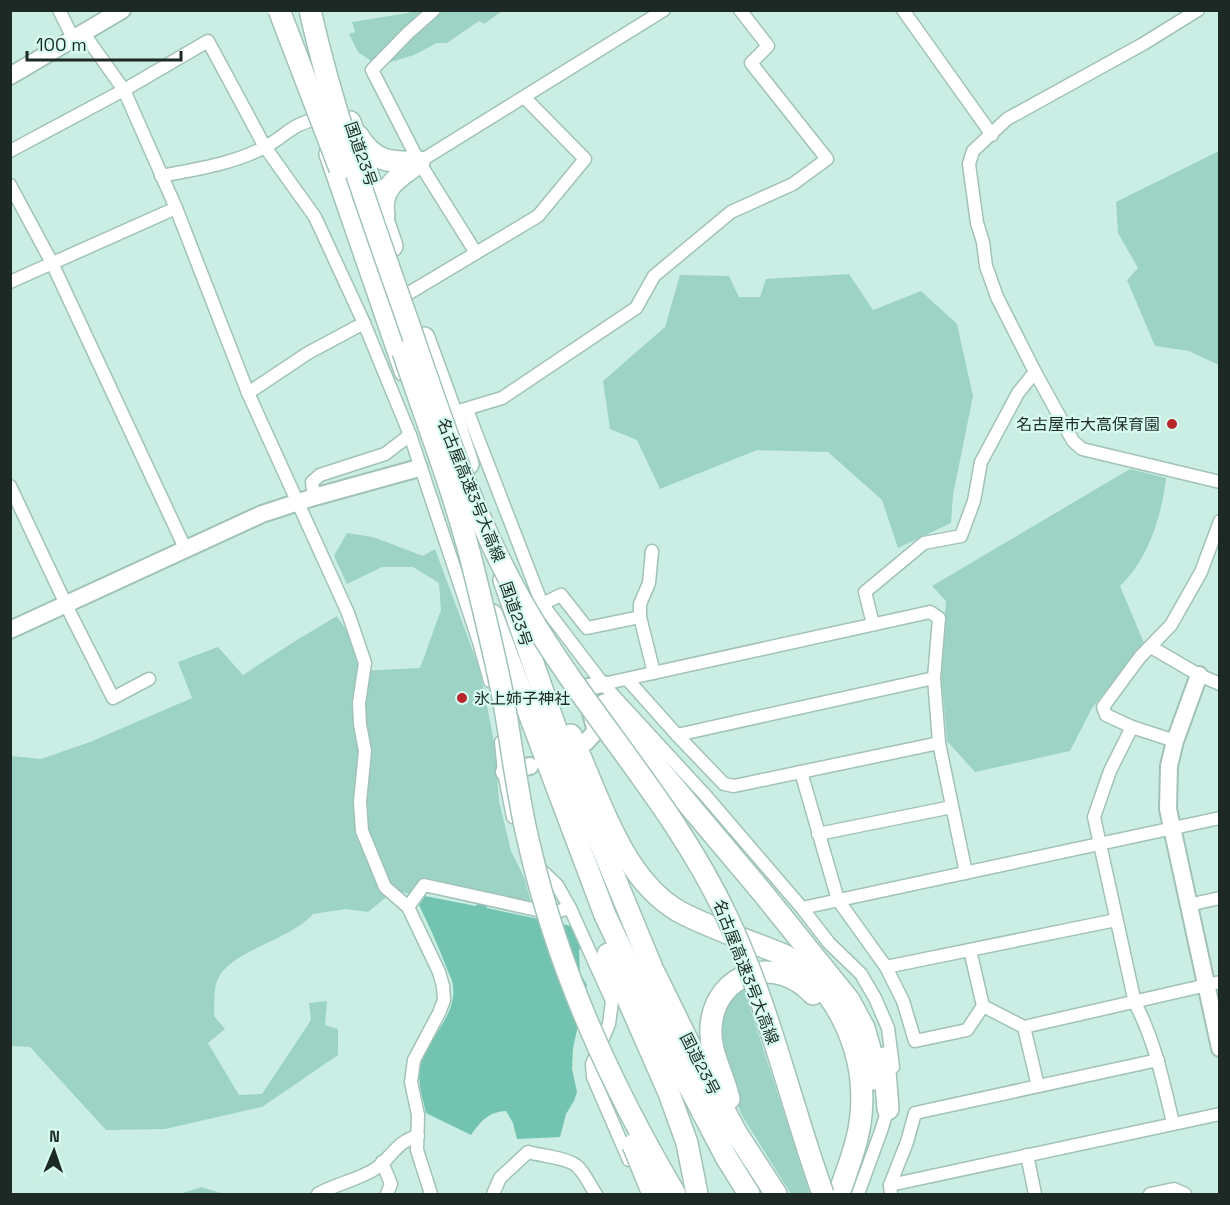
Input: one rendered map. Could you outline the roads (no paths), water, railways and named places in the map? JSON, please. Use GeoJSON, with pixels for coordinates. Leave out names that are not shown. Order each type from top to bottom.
{"type":"FeatureCollection","features":[{"type":"Feature","properties":{"kind":"highway","name":"名古屋高速3号大高線"},"geometry":{"type":"LineString","coordinates":[[279,10],[336,158],[467,546],[502,693],[529,847],[567,975],[615,1084],[675,1194]]}},
{"type":"Feature","properties":{"kind":"highway","name":"国道23号"},"geometry":{"type":"LineString","coordinates":[[284,10],[317,119],[451,504],[605,915],[659,1029],[726,1157],[749,1194]]}},
{"type":"Feature","properties":{"kind":"highway","name":"名古屋高速3号大高線"},"geometry":{"type":"LineString","coordinates":[[310,10],[320,55],[346,144],[443,423],[514,600],[657,796],[697,858],[732,927],[757,991],[804,1138],[838,1194]]}},
{"type":"Feature","properties":{"kind":"highway","name":"国道23号"},"geometry":{"type":"LineString","coordinates":[[310,10],[409,293],[459,411],[514,600],[572,772],[652,968],[700,1066],[737,1134],[776,1194]]}},
{"type":"Feature","properties":{"kind":"highway"},"geometry":{"type":"LineString","coordinates":[[352,126],[366,149],[384,160],[419,162]]}},
{"type":"Feature","properties":{"kind":"highway"},"geometry":{"type":"LineString","coordinates":[[388,233],[383,205],[386,190],[419,162]]}},
{"type":"Feature","properties":{"kind":"highway"},"geometry":{"type":"LineString","coordinates":[[514,600],[539,615],[605,705],[852,986],[875,1023],[882,1049],[888,1109]]}},
{"type":"Feature","properties":{"kind":"highway"},"geometry":{"type":"LineString","coordinates":[[514,600],[617,838],[642,881],[679,911],[800,965],[836,1005],[850,1034],[862,1082],[861,1118],[838,1194]]}},
{"type":"Feature","properties":{"kind":"highway"},"geometry":{"type":"LineString","coordinates":[[767,890],[849,1000],[864,1028],[870,1048],[874,1080],[870,1116],[856,1164],[838,1194]]}},
{"type":"Feature","properties":{"kind":"highway"},"geometry":{"type":"LineString","coordinates":[[605,915],[606,949],[687,1143],[697,1194]]}},
{"type":"Feature","properties":{"kind":"highway"},"geometry":{"type":"LineString","coordinates":[[737,1134],[712,1044],[710,1028],[714,1010],[720,997],[730,985],[741,978],[756,972],[783,973],[808,989],[830,1017],[843,1043],[853,1079],[852,1114],[842,1155],[838,1194]]}},
{"type":"Feature","properties":{"kind":"highway"},"geometry":{"type":"LineString","coordinates":[[567,975],[582,1025],[653,1194]]}},
{"type":"Feature","properties":{"kind":"street"},"geometry":{"type":"LineString","coordinates":[[59,10],[124,90],[176,208],[248,393],[306,500],[365,663],[359,703],[365,751],[360,802],[362,831],[385,887],[408,907],[440,972],[443,986],[444,999],[414,1060],[411,1082],[418,1115],[417,1150],[431,1194]]}},
{"type":"Feature","properties":{"kind":"street"},"geometry":{"type":"LineString","coordinates":[[10,76],[122,10]]}},
{"type":"Feature","properties":{"kind":"street"},"geometry":{"type":"LineString","coordinates":[[435,10],[408,33],[372,70],[419,162],[476,253]]}},
{"type":"Feature","properties":{"kind":"street"},"geometry":{"type":"LineString","coordinates":[[419,162],[664,10]]}},
{"type":"Feature","properties":{"kind":"street"},"geometry":{"type":"LineString","coordinates":[[740,10],[768,46],[751,63],[826,159],[793,184],[731,212],[654,276],[636,308],[502,398],[459,411],[542,604],[603,684],[697,787],[802,908],[829,943],[861,974],[875,998],[888,1028],[894,1081],[888,1109],[838,1194]]}},
{"type":"Feature","properties":{"kind":"street"},"geometry":{"type":"LineString","coordinates":[[903,10],[992,135]]}},
{"type":"Feature","properties":{"kind":"street"},"geometry":{"type":"LineString","coordinates":[[1198,10],[1007,119],[973,151],[969,164],[977,223],[983,242],[986,266],[997,297],[1073,441],[1082,449],[1220,482]]}},
{"type":"Feature","properties":{"kind":"street"},"geometry":{"type":"LineString","coordinates":[[10,151],[124,90],[208,41],[265,147],[315,217],[364,323],[410,435],[485,664],[518,838],[524,853],[557,885],[570,908],[612,1001],[609,1024],[592,1064],[593,1077],[643,1194]]}},
{"type":"Feature","properties":{"kind":"street"},"geometry":{"type":"LineString","coordinates":[[409,293],[538,216],[585,159],[525,98]]}},
{"type":"Feature","properties":{"kind":"street"},"geometry":{"type":"LineString","coordinates":[[161,176],[228,162],[265,147],[301,122],[317,119]]}},
{"type":"Feature","properties":{"kind":"street"},"geometry":{"type":"LineString","coordinates":[[10,185],[52,263],[186,548]]}},
{"type":"Feature","properties":{"kind":"street"},"geometry":{"type":"LineString","coordinates":[[10,282],[176,208]]}},
{"type":"Feature","properties":{"kind":"street"},"geometry":{"type":"LineString","coordinates":[[248,393],[308,353],[364,323]]}},
{"type":"Feature","properties":{"kind":"street"},"geometry":{"type":"LineString","coordinates":[[873,624],[865,592],[924,543],[961,536],[974,501],[981,462],[1018,393],[1035,372]]}},
{"type":"Feature","properties":{"kind":"street"},"geometry":{"type":"LineString","coordinates":[[306,500],[312,482],[320,475],[385,454],[410,435]]}},
{"type":"Feature","properties":{"kind":"street"},"geometry":{"type":"LineString","coordinates":[[10,630],[262,514],[419,468]]}},
{"type":"Feature","properties":{"kind":"street"},"geometry":{"type":"LineString","coordinates":[[10,486],[113,698],[149,680]]}},
{"type":"Feature","properties":{"kind":"street"},"geometry":{"type":"LineString","coordinates":[[1175,741],[1132,727],[1106,715],[1103,707],[1140,657],[1171,624],[1201,572],[1220,522]]}},
{"type":"Feature","properties":{"kind":"street"},"geometry":{"type":"LineString","coordinates":[[652,551],[649,583],[640,604],[640,617],[654,673]]}},
{"type":"Feature","properties":{"kind":"street"},"geometry":{"type":"LineString","coordinates":[[542,604],[561,595],[587,628],[640,617]]}},
{"type":"Feature","properties":{"kind":"street"},"geometry":{"type":"LineString","coordinates":[[586,742],[596,731],[584,688],[930,612],[939,618],[934,678],[939,743],[966,873]]}},
{"type":"Feature","properties":{"kind":"street"},"geometry":{"type":"LineString","coordinates":[[1150,647],[1199,675],[1220,684]]}},
{"type":"Feature","properties":{"kind":"street"},"geometry":{"type":"LineString","coordinates":[[1199,675],[1175,741],[1169,766],[1168,809],[1188,904],[1213,984],[1220,1048]]}},
{"type":"Feature","properties":{"kind":"street"},"geometry":{"type":"LineString","coordinates":[[676,735],[934,678]]}},
{"type":"Feature","properties":{"kind":"street"},"geometry":{"type":"LineString","coordinates":[[628,680],[676,735],[724,784],[734,786],[939,743]]}},
{"type":"Feature","properties":{"kind":"street"},"geometry":{"type":"LineString","coordinates":[[1132,727],[1110,771],[1094,818],[1135,1003],[1147,1025],[1173,1123]]}},
{"type":"Feature","properties":{"kind":"street"},"geometry":{"type":"LineString","coordinates":[[504,772],[530,766]]}},
{"type":"Feature","properties":{"kind":"street"},"geometry":{"type":"LineString","coordinates":[[801,772],[838,900],[886,967],[903,1001],[915,1041],[967,1030],[983,1006],[970,950]]}},
{"type":"Feature","properties":{"kind":"street"},"geometry":{"type":"LineString","coordinates":[[818,834],[952,807]]}},
{"type":"Feature","properties":{"kind":"street"},"geometry":{"type":"LineString","coordinates":[[802,908],[1220,818]]}},
{"type":"Feature","properties":{"kind":"street"},"geometry":{"type":"LineString","coordinates":[[408,907],[424,885],[551,913],[570,908]]}},
{"type":"Feature","properties":{"kind":"street"},"geometry":{"type":"LineString","coordinates":[[1188,904],[1220,898]]}},
{"type":"Feature","properties":{"kind":"street"},"geometry":{"type":"LineString","coordinates":[[886,967],[1116,920]]}},
{"type":"Feature","properties":{"kind":"street"},"geometry":{"type":"LineString","coordinates":[[983,1006],[1024,1027],[1213,984]]}},
{"type":"Feature","properties":{"kind":"street"},"geometry":{"type":"LineString","coordinates":[[1024,1027],[1038,1086]]}},
{"type":"Feature","properties":{"kind":"street"},"geometry":{"type":"LineString","coordinates":[[891,1190],[915,1113],[1158,1060]]}},
{"type":"Feature","properties":{"kind":"street"},"geometry":{"type":"LineString","coordinates":[[891,1190],[1027,1155],[1220,1114]]}},
{"type":"Feature","properties":{"kind":"street"},"geometry":{"type":"LineString","coordinates":[[318,1194],[365,1174],[382,1162],[397,1146],[418,1136]]}},
{"type":"Feature","properties":{"kind":"street"},"geometry":{"type":"LineString","coordinates":[[493,1194],[500,1178],[528,1152],[576,1164],[596,1194]]}},
{"type":"Feature","properties":{"kind":"street"},"geometry":{"type":"LineString","coordinates":[[1027,1155],[1035,1194]]}},
{"type":"Feature","properties":{"kind":"street"},"geometry":{"type":"LineString","coordinates":[[382,1162],[391,1184],[387,1194]]}},
{"type":"Feature","properties":{"kind":"street"},"geometry":{"type":"LineString","coordinates":[[1150,1194],[1174,1189],[1185,1194]]}},
{"type":"Feature","properties":{"kind":"place","name":"名古屋市大高保育園"},"geometry":{"type":"Point","coordinates":[1172,424]}},
{"type":"Feature","properties":{"kind":"place","name":"氷上姉子神社"},"geometry":{"type":"Point","coordinates":[462,698]}}]}
